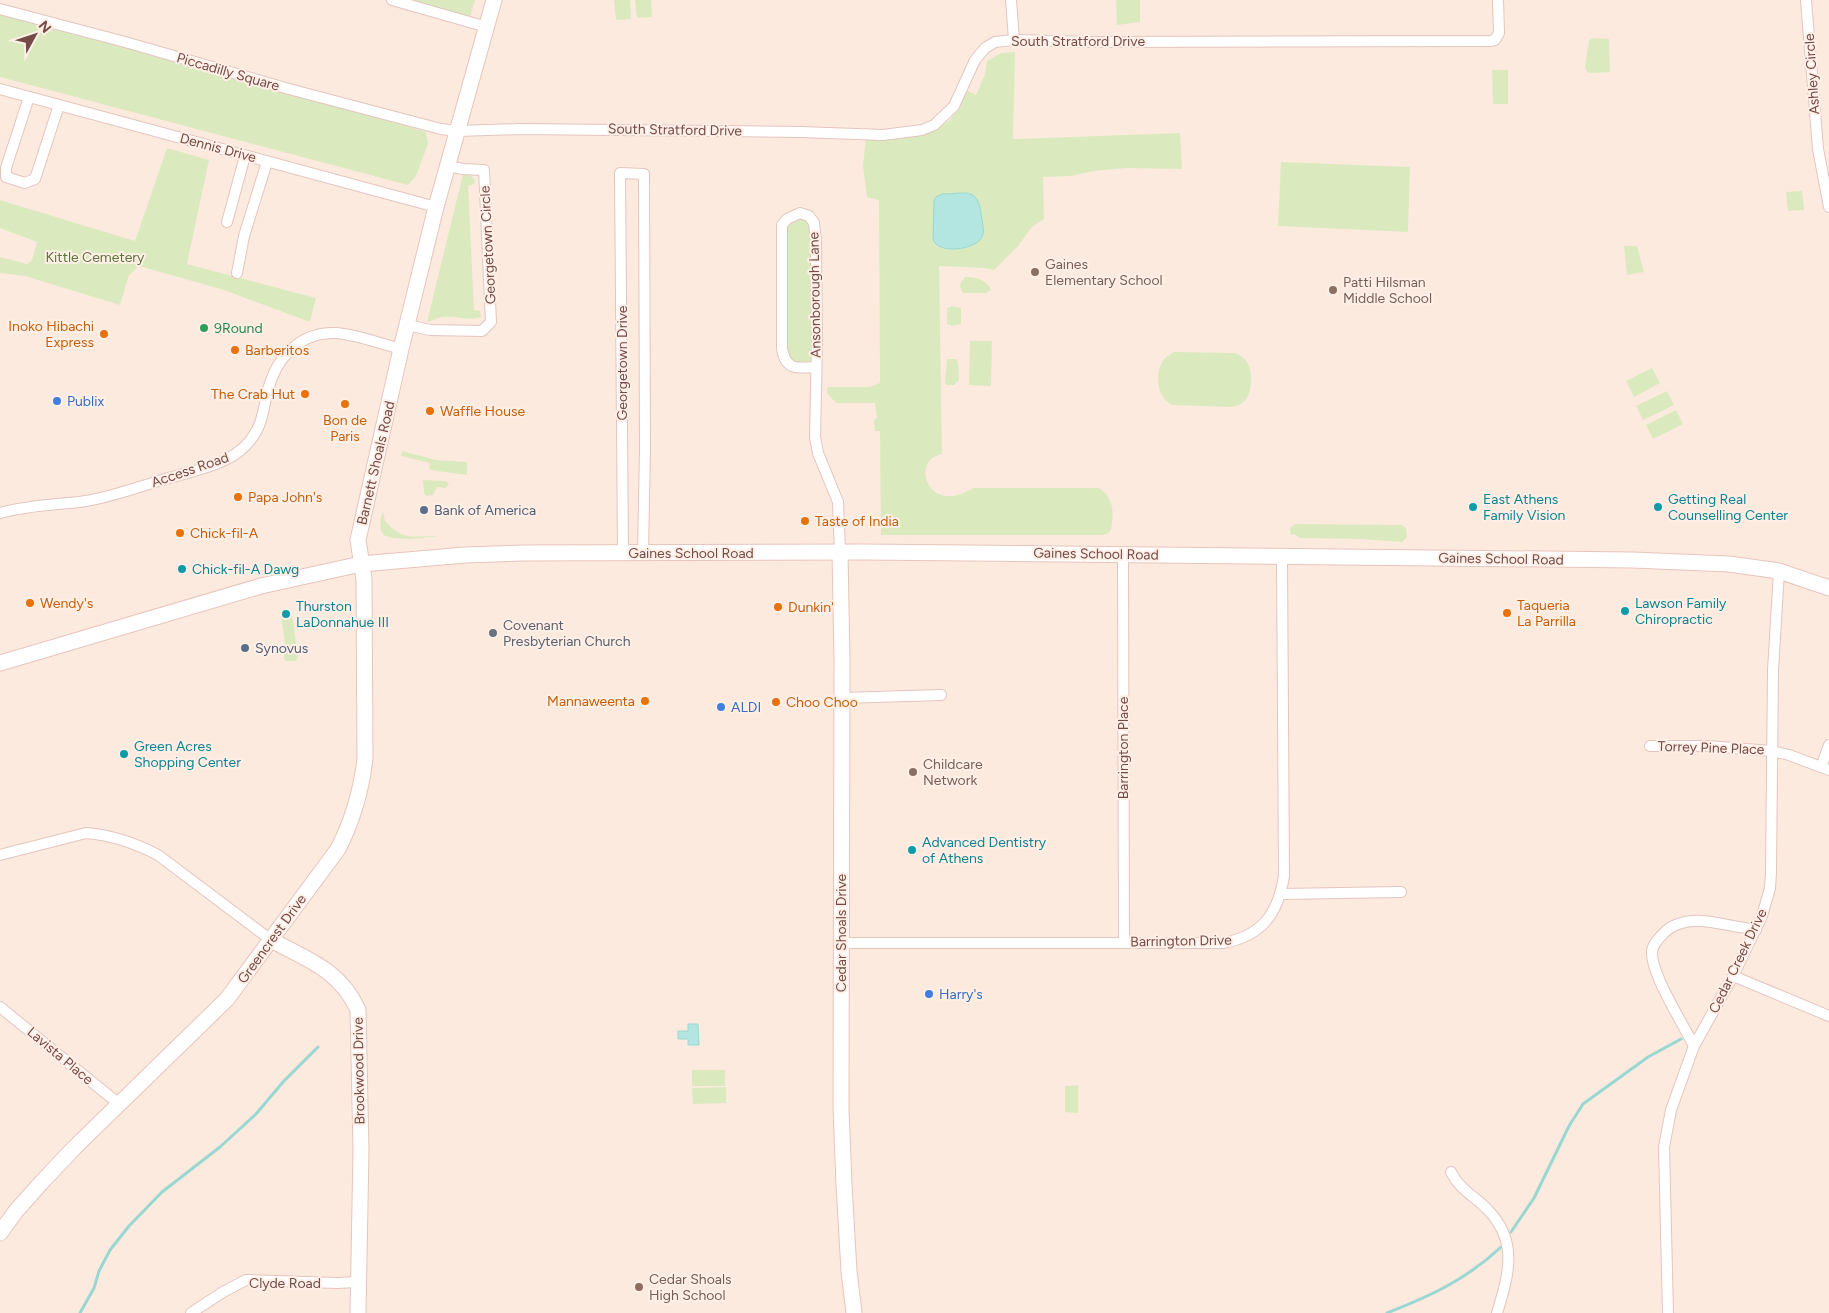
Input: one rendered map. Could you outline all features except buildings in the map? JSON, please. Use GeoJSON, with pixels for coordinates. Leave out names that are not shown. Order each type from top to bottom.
{"type":"FeatureCollection","features":[{"type":"Feature","properties":{"kind":"main road","name":"Barnett Shoals Road"},"geometry":{"type":"LineString","coordinates":[[361,564],[358,540],[402,349],[436,207],[494,0]]}},
{"type":"Feature","properties":{"kind":"main road","name":"Gaines School Road"},"geometry":{"type":"LineString","coordinates":[[361,564],[497,553],[643,552],[1123,554],[1698,562],[1778,571],[1829,588]]}},
{"type":"Feature","properties":{"kind":"main road","name":"Cedar Shoals Drive"},"geometry":{"type":"LineString","coordinates":[[840,553],[841,1100],[849,1271],[854,1313]]}},
{"type":"Feature","properties":{"kind":"main road"},"geometry":{"type":"LineString","coordinates":[[0,662],[261,586],[361,564]]}},
{"type":"Feature","properties":{"kind":"main road","name":"Greencrest Drive"},"geometry":{"type":"LineString","coordinates":[[0,1233],[40,1183],[218,1009],[338,849],[350,826],[362,783],[365,753],[364,579],[361,564]]}},
{"type":"Feature","properties":{"kind":"main road","name":"Brookwood Drive"},"geometry":{"type":"LineString","coordinates":[[271,940],[330,971],[351,994],[358,1010],[361,1150],[358,1313]]}},
{"type":"Feature","properties":{"kind":"street"},"geometry":{"type":"LineString","coordinates":[[392,0],[487,28]]}},
{"type":"Feature","properties":{"kind":"street"},"geometry":{"type":"LineString","coordinates":[[1011,0],[1014,40]]}},
{"type":"Feature","properties":{"kind":"street","name":"South Stratford Drive"},"geometry":{"type":"LineString","coordinates":[[457,131],[554,129],[801,132],[883,135],[922,130],[934,125],[954,106],[975,60],[984,48],[995,42],[1014,40],[1094,42],[1490,41],[1495,40],[1499,33],[1498,0]]}},
{"type":"Feature","properties":{"kind":"street","name":"Ashley Circle"},"geometry":{"type":"LineString","coordinates":[[1806,0],[1818,149],[1829,207]]}},
{"type":"Feature","properties":{"kind":"street","name":"Piccadilly Square"},"geometry":{"type":"LineString","coordinates":[[0,9],[125,42],[289,89],[441,129],[457,131]]}},
{"type":"Feature","properties":{"kind":"street","name":"Dennis Drive"},"geometry":{"type":"LineString","coordinates":[[0,89],[436,207]]}},
{"type":"Feature","properties":{"kind":"street"},"geometry":{"type":"LineString","coordinates":[[29,97],[6,168],[6,176],[25,183],[35,179],[59,105]]}},
{"type":"Feature","properties":{"kind":"street"},"geometry":{"type":"LineString","coordinates":[[227,222],[245,156]]}},
{"type":"Feature","properties":{"kind":"street"},"geometry":{"type":"LineString","coordinates":[[236,273],[244,236],[267,162]]}},
{"type":"Feature","properties":{"kind":"street","name":"Georgetown Circle"},"geometry":{"type":"LineString","coordinates":[[408,325],[430,330],[482,331],[491,322],[484,170],[448,166]]}},
{"type":"Feature","properties":{"kind":"street","name":"Georgetown Drive"},"geometry":{"type":"LineString","coordinates":[[622,553],[620,172],[644,174],[645,449],[643,552]]}},
{"type":"Feature","properties":{"kind":"street","name":"Ansonborough Lane"},"geometry":{"type":"LineString","coordinates":[[816,367],[797,368],[788,364],[783,357],[782,348],[782,225],[787,219],[800,213],[809,216],[814,223],[816,240],[816,367],[815,437],[818,452],[838,502],[840,553]]}},
{"type":"Feature","properties":{"kind":"street","name":"Access Road"},"geometry":{"type":"LineString","coordinates":[[0,513],[29,506],[88,501],[231,458],[244,447],[262,420],[268,390],[278,364],[293,348],[309,338],[322,334],[337,334],[402,349]]}},
{"type":"Feature","properties":{"kind":"street","name":"Barrington Place"},"geometry":{"type":"LineString","coordinates":[[1123,554],[1124,942]]}},
{"type":"Feature","properties":{"kind":"street","name":"Barrington Drive"},"geometry":{"type":"LineString","coordinates":[[841,943],[1223,943],[1244,938],[1266,922],[1274,911],[1281,894],[1284,876],[1282,556]]}},
{"type":"Feature","properties":{"kind":"street","name":"Cedar Creek Drive"},"geometry":{"type":"LineString","coordinates":[[1668,1313],[1664,1147],[1671,1110],[1694,1046],[1756,930],[1766,904],[1771,873],[1773,670],[1778,571]]}},
{"type":"Feature","properties":{"kind":"street"},"geometry":{"type":"LineString","coordinates":[[841,698],[941,695]]}},
{"type":"Feature","properties":{"kind":"street"},"geometry":{"type":"LineString","coordinates":[[1825,769],[1829,745]]}},
{"type":"Feature","properties":{"kind":"street","name":"Torrey Pine Place"},"geometry":{"type":"LineString","coordinates":[[1650,746],[1707,746],[1772,751],[1825,769]]}},
{"type":"Feature","properties":{"kind":"street","name":"Brookwood Drive"},"geometry":{"type":"LineString","coordinates":[[0,855],[86,833],[120,839],[158,856],[271,940]]}},
{"type":"Feature","properties":{"kind":"street"},"geometry":{"type":"LineString","coordinates":[[1281,894],[1401,892]]}},
{"type":"Feature","properties":{"kind":"street"},"geometry":{"type":"LineString","coordinates":[[1694,1046],[1660,980],[1654,964],[1652,950],[1658,939],[1677,924],[1702,921],[1756,930]]}},
{"type":"Feature","properties":{"kind":"street"},"geometry":{"type":"LineString","coordinates":[[1733,976],[1829,1016]]}},
{"type":"Feature","properties":{"kind":"street","name":"Lavista Place"},"geometry":{"type":"LineString","coordinates":[[0,1007],[119,1104]]}},
{"type":"Feature","properties":{"kind":"street"},"geometry":{"type":"LineString","coordinates":[[1451,1172],[1459,1186],[1494,1216],[1505,1237],[1509,1265],[1507,1281],[1497,1313]]}},
{"type":"Feature","properties":{"kind":"street","name":"Clyde Road"},"geometry":{"type":"LineString","coordinates":[[191,1313],[223,1292],[246,1280],[358,1282]]}},
{"type":"Feature","properties":{"kind":"green space"},"geometry":{"type":"Polygon","coordinates":[[[412,0],[475,0],[470,18],[412,0]]]}},
{"type":"Feature","properties":{"kind":"green space"},"geometry":{"type":"Polygon","coordinates":[[[614,0],[630,0],[631,19],[616,20],[614,0]]]}},
{"type":"Feature","properties":{"kind":"green space"},"geometry":{"type":"Polygon","coordinates":[[[635,0],[651,0],[652,17],[637,18],[635,0]]]}},
{"type":"Feature","properties":{"kind":"green space"},"geometry":{"type":"Polygon","coordinates":[[[1116,0],[1140,0],[1140,22],[1117,25],[1116,0]]]}},
{"type":"Feature","properties":{"kind":"green space"},"geometry":{"type":"Polygon","coordinates":[[[0,8],[426,132],[428,144],[416,176],[408,185],[0,77],[0,8]]]}},
{"type":"Feature","properties":{"kind":"green space"},"geometry":{"type":"Polygon","coordinates":[[[1593,38],[1609,39],[1610,72],[1587,72],[1585,67],[1589,40],[1593,38]]]}},
{"type":"Feature","properties":{"kind":"green space"},"geometry":{"type":"Polygon","coordinates":[[[1015,52],[1013,139],[1180,133],[1182,169],[1127,168],[1093,171],[1071,176],[1043,177],[1044,219],[1032,227],[1018,246],[994,270],[939,266],[942,454],[934,457],[928,463],[926,477],[932,490],[947,496],[958,495],[974,488],[1099,488],[1108,496],[1112,506],[1111,530],[1107,534],[1102,535],[881,535],[880,431],[875,431],[874,420],[877,418],[875,403],[836,403],[827,393],[827,387],[869,387],[880,383],[879,200],[867,197],[863,166],[866,137],[899,139],[923,135],[949,121],[957,110],[966,90],[976,95],[985,74],[987,61],[1001,53],[1015,52]]]}},
{"type":"Feature","properties":{"kind":"green space"},"geometry":{"type":"Polygon","coordinates":[[[1492,70],[1508,70],[1508,104],[1493,104],[1492,70]]]}},
{"type":"Feature","properties":{"kind":"green space","name":"Kittle Cemetery"},"geometry":{"type":"Polygon","coordinates":[[[167,148],[209,160],[187,264],[316,298],[310,322],[224,290],[139,266],[129,275],[120,305],[25,276],[0,273],[0,257],[27,264],[32,260],[37,242],[0,228],[0,200],[135,241],[167,148]]]}},
{"type":"Feature","properties":{"kind":"green space"},"geometry":{"type":"Polygon","coordinates":[[[1281,162],[1410,167],[1408,232],[1278,226],[1281,162]]]}},
{"type":"Feature","properties":{"kind":"green space"},"geometry":{"type":"Polygon","coordinates":[[[463,174],[470,175],[475,180],[474,184],[468,186],[474,310],[480,311],[481,317],[472,319],[443,317],[427,322],[463,174]]]}},
{"type":"Feature","properties":{"kind":"green space"},"geometry":{"type":"Polygon","coordinates":[[[1802,191],[1804,210],[1788,211],[1786,192],[1802,191]]]}},
{"type":"Feature","properties":{"kind":"green space"},"geometry":{"type":"Polygon","coordinates":[[[802,216],[812,226],[812,360],[808,363],[794,363],[786,357],[787,224],[802,216]]]}},
{"type":"Feature","properties":{"kind":"green space"},"geometry":{"type":"Polygon","coordinates":[[[1624,246],[1637,246],[1644,272],[1627,275],[1624,246]]]}},
{"type":"Feature","properties":{"kind":"green space"},"geometry":{"type":"Polygon","coordinates":[[[965,277],[980,279],[991,290],[986,293],[963,293],[960,287],[965,277]]]}},
{"type":"Feature","properties":{"kind":"green space"},"geometry":{"type":"Polygon","coordinates":[[[952,306],[961,308],[961,324],[952,326],[947,324],[947,308],[952,306]]]}},
{"type":"Feature","properties":{"kind":"green space"},"geometry":{"type":"Polygon","coordinates":[[[970,341],[992,341],[991,386],[969,385],[970,341]]]}},
{"type":"Feature","properties":{"kind":"green space"},"geometry":{"type":"Polygon","coordinates":[[[1174,352],[1235,353],[1242,357],[1248,364],[1251,374],[1250,390],[1247,398],[1240,404],[1228,407],[1173,405],[1167,402],[1160,391],[1158,378],[1164,359],[1174,352]]]}},
{"type":"Feature","properties":{"kind":"green space"},"geometry":{"type":"Polygon","coordinates":[[[947,359],[956,359],[958,362],[959,380],[954,385],[946,385],[947,359]]]}},
{"type":"Feature","properties":{"kind":"green space"},"geometry":{"type":"Polygon","coordinates":[[[1652,368],[1660,383],[1634,397],[1626,381],[1652,368]]]}},
{"type":"Feature","properties":{"kind":"green space"},"geometry":{"type":"Polygon","coordinates":[[[1667,391],[1674,405],[1643,420],[1636,406],[1667,391]]]}},
{"type":"Feature","properties":{"kind":"green space"},"geometry":{"type":"Polygon","coordinates":[[[1676,410],[1683,424],[1653,439],[1646,425],[1676,410]]]}},
{"type":"Feature","properties":{"kind":"green space"},"geometry":{"type":"Polygon","coordinates":[[[402,451],[436,460],[467,462],[467,475],[430,470],[430,463],[401,456],[402,451]]]}},
{"type":"Feature","properties":{"kind":"green space"},"geometry":{"type":"Polygon","coordinates":[[[423,480],[446,481],[449,484],[446,488],[437,487],[433,495],[426,496],[423,480]]]}},
{"type":"Feature","properties":{"kind":"green space"},"geometry":{"type":"Polygon","coordinates":[[[383,511],[385,521],[403,535],[414,537],[437,536],[409,539],[387,536],[383,534],[381,529],[380,522],[383,511]]]}},
{"type":"Feature","properties":{"kind":"green space"},"geometry":{"type":"Polygon","coordinates":[[[1295,524],[1402,525],[1406,528],[1407,537],[1402,542],[1300,538],[1294,534],[1291,535],[1290,528],[1295,524]]]}},
{"type":"Feature","properties":{"kind":"green space"},"geometry":{"type":"Polygon","coordinates":[[[285,610],[289,610],[292,615],[298,656],[296,661],[286,661],[284,659],[285,644],[281,615],[285,610]]]}},
{"type":"Feature","properties":{"kind":"green space"},"geometry":{"type":"Polygon","coordinates":[[[692,1070],[725,1070],[725,1086],[692,1086],[692,1070]]]}},
{"type":"Feature","properties":{"kind":"green space"},"geometry":{"type":"Polygon","coordinates":[[[1078,1085],[1078,1113],[1065,1112],[1065,1086],[1078,1085]]]}},
{"type":"Feature","properties":{"kind":"green space"},"geometry":{"type":"Polygon","coordinates":[[[726,1087],[726,1103],[693,1104],[692,1088],[726,1087]]]}},
{"type":"Feature","properties":{"kind":"water"},"geometry":{"type":"Polygon","coordinates":[[[963,193],[973,195],[977,199],[983,229],[983,235],[978,241],[965,248],[957,249],[949,249],[936,244],[933,239],[934,200],[942,194],[963,193]]]}},
{"type":"Feature","properties":{"kind":"water"},"geometry":{"type":"Polygon","coordinates":[[[688,1024],[698,1024],[699,1045],[688,1045],[688,1039],[678,1039],[678,1031],[688,1031],[688,1024]]]}},
{"type":"Feature","properties":{"kind":"waterway"},"geometry":{"type":"LineString","coordinates":[[1511,1232],[1534,1198],[1569,1126],[1583,1104],[1648,1057],[1681,1039]]}},
{"type":"Feature","properties":{"kind":"waterway"},"geometry":{"type":"LineString","coordinates":[[80,1313],[94,1288],[99,1271],[110,1250],[129,1226],[162,1192],[220,1147],[256,1114],[283,1082],[318,1047]]}},
{"type":"Feature","properties":{"kind":"waterway"},"geometry":{"type":"LineString","coordinates":[[1387,1313],[1418,1300],[1461,1278],[1488,1259],[1501,1247]]}},
{"type":"Feature","properties":{"kind":"place","name":"Gaines Elementary School"},"geometry":{"type":"Point","coordinates":[1035,272]}},
{"type":"Feature","properties":{"kind":"place","name":"Patti Hilsman Middle School"},"geometry":{"type":"Point","coordinates":[1333,290]}},
{"type":"Feature","properties":{"kind":"place","name":"9Round"},"geometry":{"type":"Point","coordinates":[204,328]}},
{"type":"Feature","properties":{"kind":"place","name":"Inoko Hibachi Express"},"geometry":{"type":"Point","coordinates":[104,334]}},
{"type":"Feature","properties":{"kind":"place","name":"Barberitos"},"geometry":{"type":"Point","coordinates":[235,350]}},
{"type":"Feature","properties":{"kind":"place","name":"The Crab Hut"},"geometry":{"type":"Point","coordinates":[305,394]}},
{"type":"Feature","properties":{"kind":"place","name":"Publix"},"geometry":{"type":"Point","coordinates":[57,401]}},
{"type":"Feature","properties":{"kind":"place","name":"Bon de Paris"},"geometry":{"type":"Point","coordinates":[345,404]}},
{"type":"Feature","properties":{"kind":"place","name":"Waffle House"},"geometry":{"type":"Point","coordinates":[430,411]}},
{"type":"Feature","properties":{"kind":"place","name":"Papa John's"},"geometry":{"type":"Point","coordinates":[238,497]}},
{"type":"Feature","properties":{"kind":"place","name":"East Athens Family Vision"},"geometry":{"type":"Point","coordinates":[1473,507]}},
{"type":"Feature","properties":{"kind":"place","name":"Getting Real Counselling Center"},"geometry":{"type":"Point","coordinates":[1658,507]}},
{"type":"Feature","properties":{"kind":"place","name":"Bank of America"},"geometry":{"type":"Point","coordinates":[424,510]}},
{"type":"Feature","properties":{"kind":"place","name":"Taste of India"},"geometry":{"type":"Point","coordinates":[805,521]}},
{"type":"Feature","properties":{"kind":"place","name":"Chick-fil-A"},"geometry":{"type":"Point","coordinates":[180,533]}},
{"type":"Feature","properties":{"kind":"place","name":"Chick-fil-A Dawg"},"geometry":{"type":"Point","coordinates":[182,569]}},
{"type":"Feature","properties":{"kind":"place","name":"Wendy's"},"geometry":{"type":"Point","coordinates":[30,603]}},
{"type":"Feature","properties":{"kind":"place","name":"Dunkin'"},"geometry":{"type":"Point","coordinates":[778,607]}},
{"type":"Feature","properties":{"kind":"place","name":"Lawson Family Chiropractic"},"geometry":{"type":"Point","coordinates":[1625,611]}},
{"type":"Feature","properties":{"kind":"place","name":"Taqueria La Parrilla"},"geometry":{"type":"Point","coordinates":[1507,613]}},
{"type":"Feature","properties":{"kind":"place","name":"Thurston LaDonnahue III"},"geometry":{"type":"Point","coordinates":[286,614]}},
{"type":"Feature","properties":{"kind":"place","name":"Covenant Presbyterian Church"},"geometry":{"type":"Point","coordinates":[493,633]}},
{"type":"Feature","properties":{"kind":"place","name":"Synovus"},"geometry":{"type":"Point","coordinates":[245,648]}},
{"type":"Feature","properties":{"kind":"place","name":"Mannaweenta"},"geometry":{"type":"Point","coordinates":[645,701]}},
{"type":"Feature","properties":{"kind":"place","name":"Choo Choo"},"geometry":{"type":"Point","coordinates":[776,702]}},
{"type":"Feature","properties":{"kind":"place","name":"ALDI"},"geometry":{"type":"Point","coordinates":[721,707]}},
{"type":"Feature","properties":{"kind":"place","name":"Green Acres Shopping Center"},"geometry":{"type":"Point","coordinates":[124,754]}},
{"type":"Feature","properties":{"kind":"place","name":"Childcare Network"},"geometry":{"type":"Point","coordinates":[913,772]}},
{"type":"Feature","properties":{"kind":"place","name":"Advanced Dentistry of Athens"},"geometry":{"type":"Point","coordinates":[912,850]}},
{"type":"Feature","properties":{"kind":"place","name":"Harry's"},"geometry":{"type":"Point","coordinates":[929,994]}},
{"type":"Feature","properties":{"kind":"place","name":"Cedar Shoals High School"},"geometry":{"type":"Point","coordinates":[639,1287]}}]}
